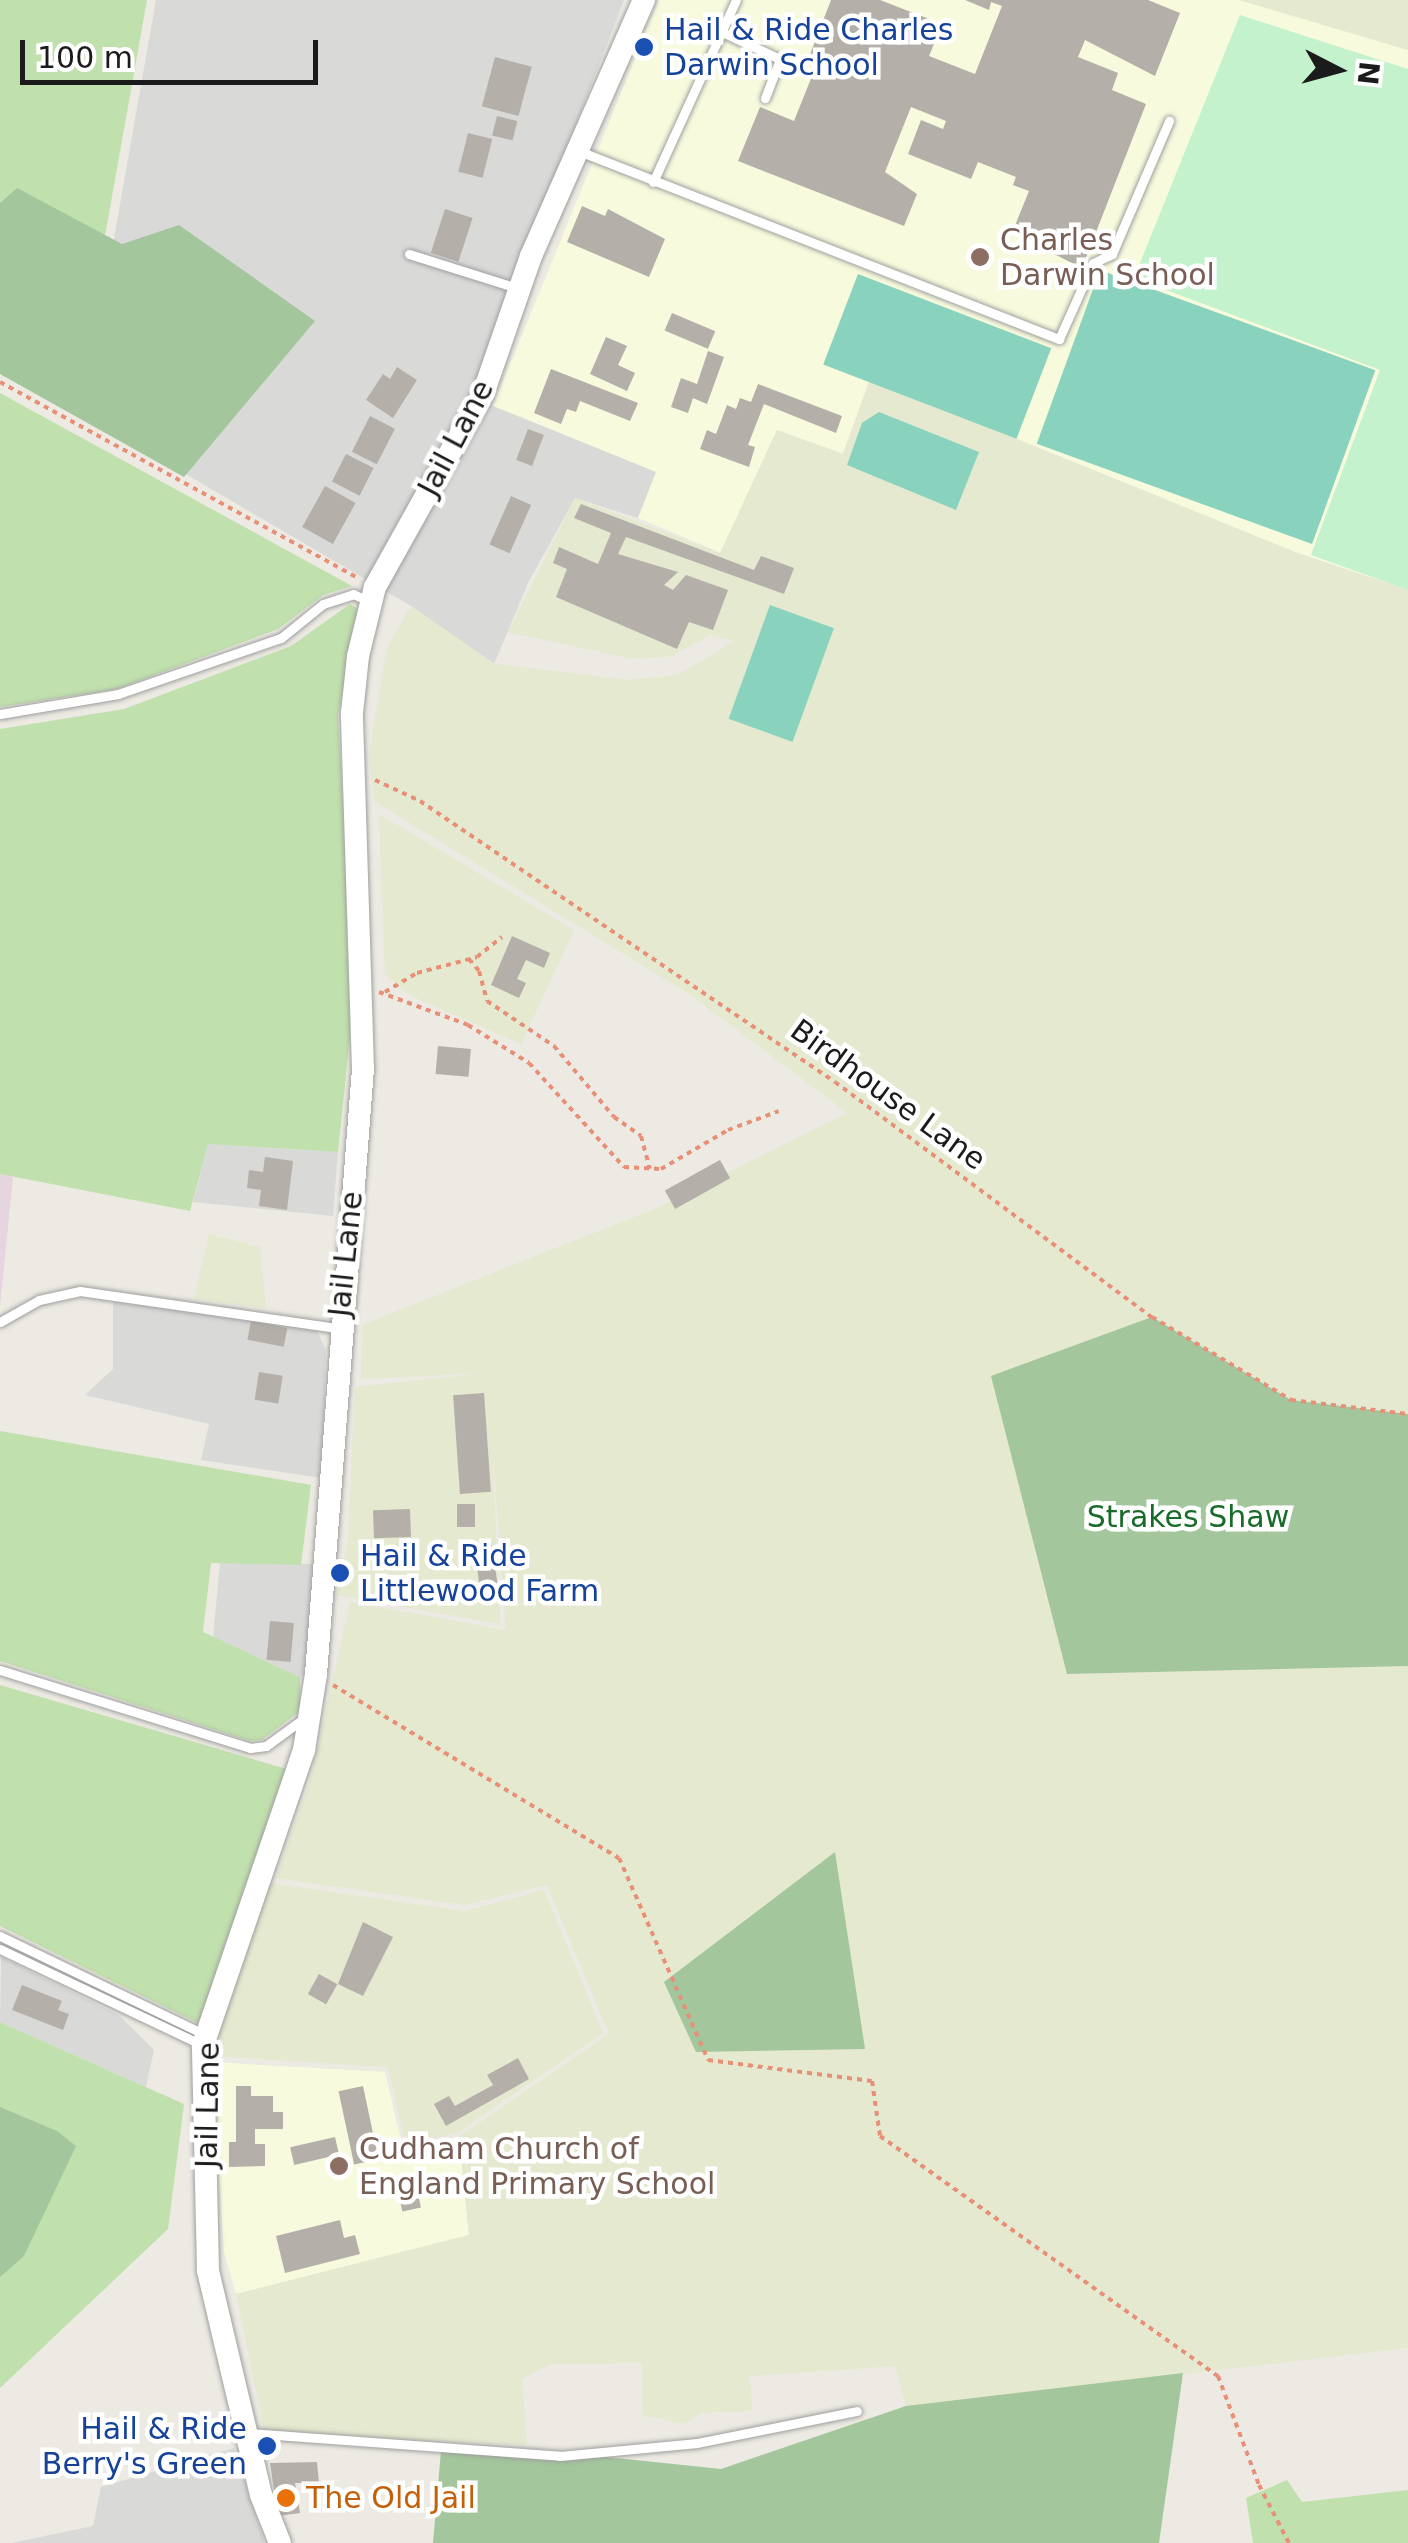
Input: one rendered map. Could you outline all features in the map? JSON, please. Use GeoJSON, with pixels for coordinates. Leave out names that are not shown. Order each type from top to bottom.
{"type":"FeatureCollection","features":[{"type":"Feature","properties":{"kind":"street","name":"Jail Lane"},"geometry":{"type":"LineString","coordinates":[[280,2543],[246,2433],[208,2270],[205,2040],[304,1750],[316,1674],[340,1368],[338,1328],[375,992],[352,713],[372,594],[483,394],[520,288],[638,1]]}},
{"type":"Feature","properties":{"kind":"lane"},"geometry":{"type":"LineString","coordinates":[[653,182],[736,0]]}},
{"type":"Feature","properties":{"kind":"lane"},"geometry":{"type":"LineString","coordinates":[[722,32],[780,59],[765,98]]}},
{"type":"Feature","properties":{"kind":"lane"},"geometry":{"type":"LineString","coordinates":[[577,150],[1059,340],[1093,263],[1112,254],[1169,121]]}},
{"type":"Feature","properties":{"kind":"lane"},"geometry":{"type":"LineString","coordinates":[[410,254],[520,288]]}},
{"type":"Feature","properties":{"kind":"lane"},"geometry":{"type":"LineString","coordinates":[[0,714],[118,694],[280,638],[323,604],[354,594],[372,594]]}},
{"type":"Feature","properties":{"kind":"lane"},"geometry":{"type":"LineString","coordinates":[[0,1322],[40,1300],[80,1291],[338,1328]]}},
{"type":"Feature","properties":{"kind":"lane"},"geometry":{"type":"LineString","coordinates":[[0,1670],[250,1748],[266,1746],[309,1715]]}},
{"type":"Feature","properties":{"kind":"lane"},"geometry":{"type":"LineString","coordinates":[[0,1936],[205,2040]]}},
{"type":"Feature","properties":{"kind":"lane"},"geometry":{"type":"LineString","coordinates":[[0,1949],[205,2040]]}},
{"type":"Feature","properties":{"kind":"lane"},"geometry":{"type":"LineString","coordinates":[[246,2433],[560,2456],[697,2443],[857,2411]]}},
{"type":"Feature","properties":{"kind":"path"},"geometry":{"type":"LineString","coordinates":[[0,382],[372,594]]}},
{"type":"Feature","properties":{"kind":"path","name":"Birdhouse Lane"},"geometry":{"type":"LineString","coordinates":[[355,772],[420,801],[835,1082],[1152,1317],[1292,1400],[1408,1414]]}},
{"type":"Feature","properties":{"kind":"path"},"geometry":{"type":"LineString","coordinates":[[375,992],[417,973],[469,958],[502,937]]}},
{"type":"Feature","properties":{"kind":"path"},"geometry":{"type":"LineString","coordinates":[[469,958],[480,971],[486,1001],[554,1046],[599,1102],[641,1136],[650,1169]]}},
{"type":"Feature","properties":{"kind":"path"},"geometry":{"type":"LineString","coordinates":[[375,992],[468,1026],[529,1063],[624,1168],[650,1169],[779,1110]]}},
{"type":"Feature","properties":{"kind":"path"},"geometry":{"type":"LineString","coordinates":[[316,1674],[619,1858],[708,2060],[872,2080],[880,2136],[1218,2376],[1259,2485],[1290,2543]]}},
{"type":"Feature","properties":{"kind":"shaded area"},"geometry":{"type":"Polygon","coordinates":[[[156,0],[624,0],[471,396],[657,472],[638,518],[575,498],[528,583],[494,664],[411,606],[83,414],[156,0]]]}},
{"type":"Feature","properties":{"kind":"shaded area","name":"Charles Darwin School"},"geometry":{"type":"Polygon","coordinates":[[[659,0],[1246,0],[1408,50],[1408,590],[1295,552],[870,380],[843,454],[777,430],[721,553],[638,518],[656,472],[493,406],[659,0]]]}},
{"type":"Feature","properties":{"kind":"shaded area"},"geometry":{"type":"Polygon","coordinates":[[[1239,0],[1408,0],[1408,50],[1391,45],[1239,0]]]}},
{"type":"Feature","properties":{"kind":"shaded area"},"geometry":{"type":"Polygon","coordinates":[[[870,379],[1295,552],[1408,590],[1408,1414],[1291,1400],[1152,1317],[1068,1674],[1408,1666],[1408,2348],[906,2406],[895,2366],[750,2376],[752,2411],[701,2413],[684,2424],[642,2415],[642,2363],[550,2364],[522,2379],[527,2445],[265,2435],[236,2294],[469,2235],[459,2137],[609,2034],[547,1885],[465,1905],[276,1878],[310,1781],[350,1602],[506,1630],[492,1441],[500,1624],[337,1595],[348,1540],[355,1387],[487,1373],[361,1379],[362,1325],[657,1208],[848,1113],[689,994],[374,801],[369,753],[387,648],[411,606],[495,664],[628,680],[678,675],[735,641],[710,635],[672,656],[632,659],[508,632],[575,498],[720,553],[777,430],[843,454],[870,379]]]}},
{"type":"Feature","properties":{"kind":"shaded area"},"geometry":{"type":"Polygon","coordinates":[[[379,814],[574,930],[521,1044],[409,995],[385,974],[379,814]]]}},
{"type":"Feature","properties":{"kind":"shaded area"},"geometry":{"type":"Polygon","coordinates":[[[208,1144],[338,1152],[333,1216],[193,1202],[208,1144]]]}},
{"type":"Feature","properties":{"kind":"shaded area"},"geometry":{"type":"Polygon","coordinates":[[[0,1174],[13,1177],[0,1307],[0,1174]]]}},
{"type":"Feature","properties":{"kind":"shaded area"},"geometry":{"type":"Polygon","coordinates":[[[209,1234],[260,1247],[266,1308],[194,1299],[209,1234]]]}},
{"type":"Feature","properties":{"kind":"shaded area"},"geometry":{"type":"Polygon","coordinates":[[[113,1302],[315,1327],[326,1350],[322,1478],[201,1460],[209,1424],[85,1395],[113,1369],[113,1302]]]}},
{"type":"Feature","properties":{"kind":"shaded area"},"geometry":{"type":"Polygon","coordinates":[[[220,1563],[315,1564],[306,1673],[300,1677],[213,1637],[220,1563]]]}},
{"type":"Feature","properties":{"kind":"shaded area"},"geometry":{"type":"Polygon","coordinates":[[[269,1883],[464,1911],[544,1890],[603,2033],[458,2132],[406,2145],[388,2067],[211,2056],[269,1883]]]}},
{"type":"Feature","properties":{"kind":"shaded area"},"geometry":{"type":"Polygon","coordinates":[[[1,1957],[119,2015],[154,2050],[146,2087],[0,2022],[1,1957]]]}},
{"type":"Feature","properties":{"kind":"shaded area","name":"Cudham Church of England Primary School"},"geometry":{"type":"Polygon","coordinates":[[[213,2062],[385,2072],[403,2149],[459,2137],[469,2235],[236,2294],[224,2252],[213,2062]]]}},
{"type":"Feature","properties":{"kind":"shaded area"},"geometry":{"type":"Polygon","coordinates":[[[234,2448],[265,2543],[11,2543],[93,2526],[101,2487],[234,2448]]]}},
{"type":"Feature","properties":{"kind":"green space"},"geometry":{"type":"Polygon","coordinates":[[[0,0],[147,0],[74,410],[0,364],[0,0]]]}},
{"type":"Feature","properties":{"kind":"green space"},"geometry":{"type":"Polygon","coordinates":[[[1240,15],[1408,69],[1408,590],[1311,555],[1380,370],[1134,278],[1240,15]]]}},
{"type":"Feature","properties":{"kind":"green space"},"geometry":{"type":"Polygon","coordinates":[[[17,188],[122,244],[179,225],[315,321],[184,477],[0,374],[0,203],[17,188]]]}},
{"type":"Feature","properties":{"kind":"green space"},"geometry":{"type":"Polygon","coordinates":[[[1100,270],[1375,370],[1312,544],[1037,444],[1100,270]]]}},
{"type":"Feature","properties":{"kind":"green space"},"geometry":{"type":"Polygon","coordinates":[[[858,274],[1051,348],[1016,439],[823,365],[858,274]]]}},
{"type":"Feature","properties":{"kind":"green space"},"geometry":{"type":"Polygon","coordinates":[[[0,393],[352,586],[323,595],[278,629],[117,689],[0,707],[0,393]]]}},
{"type":"Feature","properties":{"kind":"green space"},"geometry":{"type":"Polygon","coordinates":[[[879,412],[979,452],[956,510],[847,465],[862,423],[879,412]]]}},
{"type":"Feature","properties":{"kind":"green space"},"geometry":{"type":"Polygon","coordinates":[[[350,604],[358,609],[338,716],[354,998],[338,1152],[208,1144],[190,1211],[0,1174],[0,729],[124,709],[291,646],[350,604]]]}},
{"type":"Feature","properties":{"kind":"green space"},"geometry":{"type":"Polygon","coordinates":[[[770,605],[834,628],[793,742],[729,719],[770,605]]]}},
{"type":"Feature","properties":{"kind":"green space","name":"Strakes Shaw"},"geometry":{"type":"Polygon","coordinates":[[[1152,1317],[1291,1400],[1408,1414],[1408,1666],[1067,1674],[991,1376],[1152,1317]]]}},
{"type":"Feature","properties":{"kind":"green space"},"geometry":{"type":"Polygon","coordinates":[[[0,1431],[311,1485],[301,1565],[211,1563],[203,1632],[300,1677],[300,1711],[262,1740],[250,1741],[0,1661],[0,1431]]]}},
{"type":"Feature","properties":{"kind":"green space"},"geometry":{"type":"Polygon","coordinates":[[[0,1685],[290,1770],[202,2025],[0,1926],[0,1685]]]}},
{"type":"Feature","properties":{"kind":"green space"},"geometry":{"type":"Polygon","coordinates":[[[835,1852],[865,2049],[696,2052],[664,1982],[835,1852]]]}},
{"type":"Feature","properties":{"kind":"green space"},"geometry":{"type":"Polygon","coordinates":[[[0,2022],[184,2104],[168,2229],[0,2388],[0,2022]]]}},
{"type":"Feature","properties":{"kind":"green space"},"geometry":{"type":"Polygon","coordinates":[[[0,2107],[57,2131],[76,2146],[24,2256],[0,2277],[0,2107]]]}},
{"type":"Feature","properties":{"kind":"green space"},"geometry":{"type":"Polygon","coordinates":[[[1183,2373],[1159,2543],[433,2543],[441,2451],[530,2449],[721,2469],[906,2406],[1183,2373]]]}},
{"type":"Feature","properties":{"kind":"green space"},"geometry":{"type":"Polygon","coordinates":[[[1287,2480],[1302,2502],[1408,2490],[1408,2543],[1253,2543],[1246,2498],[1287,2480]]]}},
{"type":"Feature","properties":{"kind":"building"},"geometry":{"type":"Polygon","coordinates":[[[831,0],[880,0],[942,24],[929,56],[975,74],[1002,6],[991,2],[989,10],[965,0],[1148,0],[1180,13],[1155,76],[1085,40],[1078,57],[1118,73],[1112,90],[1146,104],[1082,268],[1012,233],[1029,191],[1013,185],[1016,177],[978,162],[971,179],[908,154],[921,120],[943,129],[946,121],[911,107],[885,172],[917,194],[904,226],[738,161],[760,107],[794,121],[816,66],[807,62],[831,0]]]}},
{"type":"Feature","properties":{"kind":"building"},"geometry":{"type":"Polygon","coordinates":[[[495,57],[532,67],[519,116],[482,106],[495,57]]]}},
{"type":"Feature","properties":{"kind":"building"},"geometry":{"type":"Polygon","coordinates":[[[497,116],[517,121],[513,140],[492,135],[497,116]]]}},
{"type":"Feature","properties":{"kind":"building"},"geometry":{"type":"Polygon","coordinates":[[[468,133],[492,139],[483,178],[458,172],[468,133]]]}},
{"type":"Feature","properties":{"kind":"building"},"geometry":{"type":"Polygon","coordinates":[[[582,206],[605,216],[608,209],[665,239],[649,277],[567,242],[582,206]]]}},
{"type":"Feature","properties":{"kind":"building"},"geometry":{"type":"Polygon","coordinates":[[[445,209],[473,218],[458,262],[431,253],[445,209]]]}},
{"type":"Feature","properties":{"kind":"building"},"geometry":{"type":"Polygon","coordinates":[[[672,313],[715,331],[708,349],[665,330],[672,313]]]}},
{"type":"Feature","properties":{"kind":"building"},"geometry":{"type":"Polygon","coordinates":[[[606,337],[627,346],[618,365],[635,373],[627,391],[590,374],[606,337]]]}},
{"type":"Feature","properties":{"kind":"building"},"geometry":{"type":"Polygon","coordinates":[[[708,351],[724,357],[707,404],[693,398],[688,413],[671,407],[681,378],[697,384],[708,351]]]}},
{"type":"Feature","properties":{"kind":"building"},"geometry":{"type":"Polygon","coordinates":[[[397,367],[417,380],[393,418],[366,400],[383,374],[390,379],[397,367]]]}},
{"type":"Feature","properties":{"kind":"building"},"geometry":{"type":"Polygon","coordinates":[[[551,369],[638,403],[630,421],[580,401],[576,412],[567,409],[561,424],[534,413],[551,369]]]}},
{"type":"Feature","properties":{"kind":"building"},"geometry":{"type":"Polygon","coordinates":[[[758,384],[842,416],[836,433],[764,404],[748,445],[755,447],[749,467],[700,449],[707,430],[716,434],[727,405],[736,409],[740,398],[751,402],[758,384]]]}},
{"type":"Feature","properties":{"kind":"building"},"geometry":{"type":"Polygon","coordinates":[[[370,416],[395,429],[377,464],[352,452],[370,416]]]}},
{"type":"Feature","properties":{"kind":"building"},"geometry":{"type":"Polygon","coordinates":[[[528,429],[544,435],[532,466],[516,460],[528,429]]]}},
{"type":"Feature","properties":{"kind":"building"},"geometry":{"type":"Polygon","coordinates":[[[346,454],[374,468],[360,496],[332,482],[346,454]]]}},
{"type":"Feature","properties":{"kind":"building"},"geometry":{"type":"Polygon","coordinates":[[[325,486],[356,503],[333,544],[302,527],[325,486]]]}},
{"type":"Feature","properties":{"kind":"building"},"geometry":{"type":"Polygon","coordinates":[[[511,496],[531,505],[510,553],[489,544],[511,496]]]}},
{"type":"Feature","properties":{"kind":"building"},"geometry":{"type":"Polygon","coordinates":[[[581,504],[754,570],[761,556],[794,568],[784,594],[626,537],[618,554],[678,572],[664,585],[673,590],[686,575],[728,590],[713,630],[689,622],[677,649],[556,597],[567,569],[553,563],[559,547],[598,564],[611,533],[574,518],[581,504]]]}},
{"type":"Feature","properties":{"kind":"building"},"geometry":{"type":"Polygon","coordinates":[[[512,936],[550,953],[544,968],[526,960],[517,979],[526,983],[519,998],[491,985],[512,936]]]}},
{"type":"Feature","properties":{"kind":"building"},"geometry":{"type":"Polygon","coordinates":[[[438,1046],[471,1049],[468,1077],[436,1074],[438,1046]]]}},
{"type":"Feature","properties":{"kind":"building"},"geometry":{"type":"Polygon","coordinates":[[[265,1157],[293,1161],[287,1210],[259,1206],[261,1190],[247,1188],[249,1170],[263,1172],[265,1157]]]}},
{"type":"Feature","properties":{"kind":"building"},"geometry":{"type":"Polygon","coordinates":[[[720,1160],[730,1178],[675,1209],[665,1191],[720,1160]]]}},
{"type":"Feature","properties":{"kind":"building"},"geometry":{"type":"Polygon","coordinates":[[[251,1321],[287,1328],[284,1347],[247,1340],[251,1321]]]}},
{"type":"Feature","properties":{"kind":"building"},"geometry":{"type":"Polygon","coordinates":[[[259,1372],[283,1376],[278,1403],[255,1400],[259,1372]]]}},
{"type":"Feature","properties":{"kind":"building"},"geometry":{"type":"Polygon","coordinates":[[[484,1393],[491,1492],[460,1494],[453,1395],[484,1393]]]}},
{"type":"Feature","properties":{"kind":"building"},"geometry":{"type":"Polygon","coordinates":[[[457,1504],[475,1504],[475,1527],[457,1527],[457,1504]]]}},
{"type":"Feature","properties":{"kind":"building"},"geometry":{"type":"Polygon","coordinates":[[[410,1509],[411,1537],[374,1538],[373,1510],[410,1509]]]}},
{"type":"Feature","properties":{"kind":"building"},"geometry":{"type":"Polygon","coordinates":[[[492,1545],[498,1590],[480,1592],[474,1548],[492,1545]]]}},
{"type":"Feature","properties":{"kind":"building"},"geometry":{"type":"Polygon","coordinates":[[[270,1621],[294,1623],[291,1662],[267,1660],[270,1621]]]}},
{"type":"Feature","properties":{"kind":"building"},"geometry":{"type":"Polygon","coordinates":[[[363,1922],[393,1937],[363,1996],[338,1984],[363,1922]]]}},
{"type":"Feature","properties":{"kind":"building"},"geometry":{"type":"Polygon","coordinates":[[[319,1974],[337,1984],[326,2004],[308,1994],[319,1974]]]}},
{"type":"Feature","properties":{"kind":"building"},"geometry":{"type":"Polygon","coordinates":[[[22,1985],[62,2001],[58,2010],[69,2014],[63,2030],[12,2010],[22,1985]]]}},
{"type":"Feature","properties":{"kind":"building"},"geometry":{"type":"Polygon","coordinates":[[[518,2058],[529,2079],[446,2126],[434,2104],[449,2096],[455,2106],[493,2085],[487,2075],[518,2058]]]}},
{"type":"Feature","properties":{"kind":"building"},"geometry":{"type":"Polygon","coordinates":[[[236,2086],[251,2086],[251,2096],[273,2096],[273,2112],[283,2112],[283,2129],[255,2129],[255,2144],[265,2144],[265,2166],[229,2167],[229,2142],[236,2142],[236,2086]]]}},
{"type":"Feature","properties":{"kind":"building"},"geometry":{"type":"Polygon","coordinates":[[[363,2086],[379,2159],[354,2165],[339,2091],[363,2086]]]}},
{"type":"Feature","properties":{"kind":"building"},"geometry":{"type":"Polygon","coordinates":[[[335,2137],[339,2155],[294,2165],[290,2147],[335,2137]]]}},
{"type":"Feature","properties":{"kind":"building"},"geometry":{"type":"Polygon","coordinates":[[[417,2189],[421,2208],[402,2212],[398,2193],[417,2189]]]}},
{"type":"Feature","properties":{"kind":"building"},"geometry":{"type":"Polygon","coordinates":[[[340,2220],[344,2238],[355,2235],[360,2254],[285,2273],[276,2236],[340,2220]]]}},
{"type":"Feature","properties":{"kind":"building","name":"The Old Jail"},"geometry":{"type":"Polygon","coordinates":[[[317,2462],[319,2483],[295,2483],[300,2513],[278,2516],[270,2463],[317,2462]]]}},
{"type":"Feature","properties":{"kind":"place","name":"Hail & Ride Charles Darwin School"},"geometry":{"type":"Point","coordinates":[644,47]}},
{"type":"Feature","properties":{"kind":"place","name":"Charles Darwin School"},"geometry":{"type":"Point","coordinates":[980,257]}},
{"type":"Feature","properties":{"kind":"place","name":"Hail & Ride Littlewood Farm"},"geometry":{"type":"Point","coordinates":[340,1573]}},
{"type":"Feature","properties":{"kind":"place","name":"Cudham Church of England Primary School"},"geometry":{"type":"Point","coordinates":[339,2166]}},
{"type":"Feature","properties":{"kind":"place","name":"Hail & Ride Berry's Green"},"geometry":{"type":"Point","coordinates":[267,2446]}},
{"type":"Feature","properties":{"kind":"place","name":"The Old Jail"},"geometry":{"type":"Point","coordinates":[286,2498]}}]}
